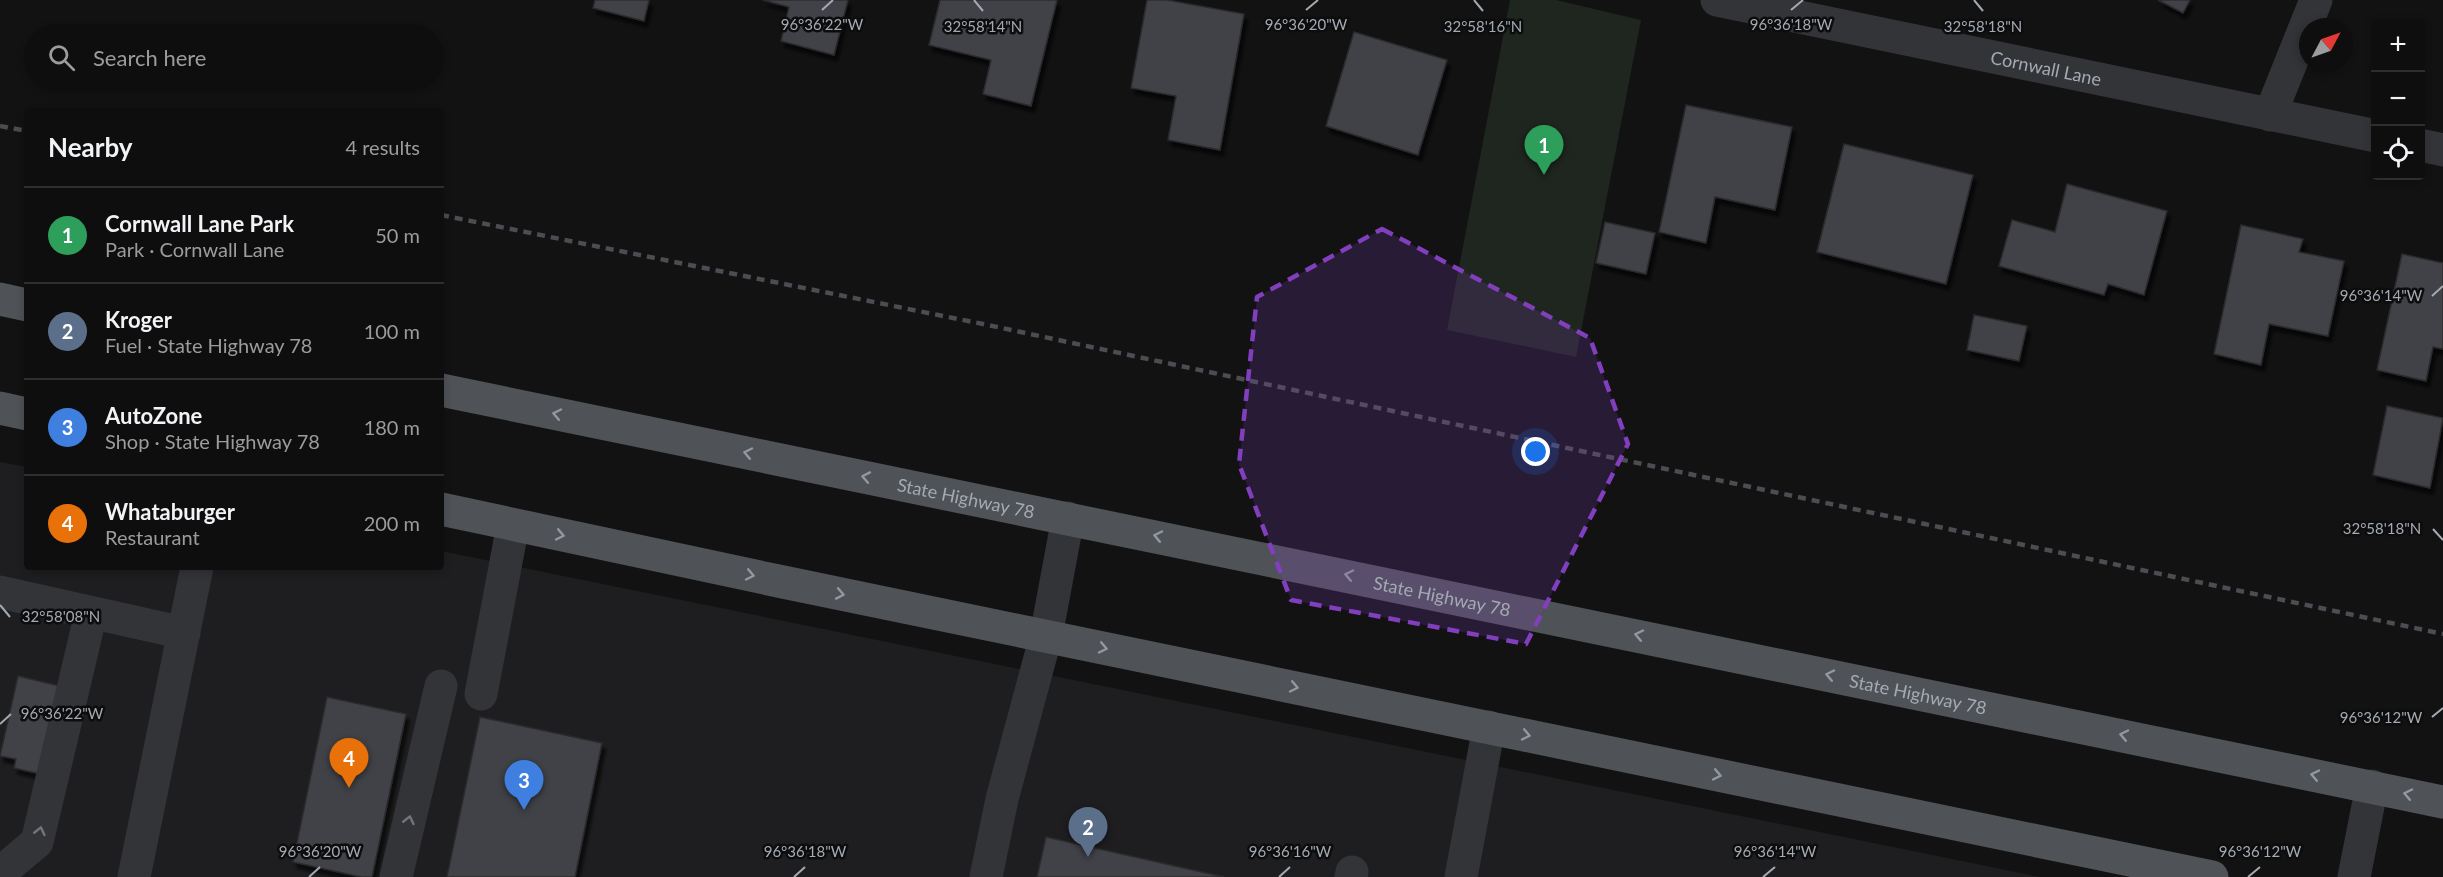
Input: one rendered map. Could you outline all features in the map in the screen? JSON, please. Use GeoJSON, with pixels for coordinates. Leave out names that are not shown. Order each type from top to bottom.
{"type":"FeatureCollection","features":[{"type":"Feature","properties":{"kind":"main road"},"geometry":{"type":"LineString","coordinates":[[0,299],[24,304]]}},
{"type":"Feature","properties":{"kind":"main road","name":"State Highway 78"},"geometry":{"type":"LineString","coordinates":[[444,391],[2443,802]]}},
{"type":"Feature","properties":{"kind":"main road"},"geometry":{"type":"LineString","coordinates":[[0,408],[24,413]]}},
{"type":"Feature","properties":{"kind":"main road"},"geometry":{"type":"LineString","coordinates":[[444,510],[2212,877]]}},
{"type":"Feature","properties":{"kind":"street","name":"Cornwall Lane"},"geometry":{"type":"LineString","coordinates":[[1717,0],[2371,135]]}},
{"type":"Feature","properties":{"kind":"street"},"geometry":{"type":"LineString","coordinates":[[2270,115],[2316,0]]}},
{"type":"Feature","properties":{"kind":"street"},"geometry":{"type":"LineString","coordinates":[[2425,146],[2443,150]]}},
{"type":"Feature","properties":{"kind":"street"},"geometry":{"type":"LineString","coordinates":[[986,877],[1002,799],[1046,636],[1068,518]]}},
{"type":"Feature","properties":{"kind":"street"},"geometry":{"type":"LineString","coordinates":[[481,694],[513,525]]}},
{"type":"Feature","properties":{"kind":"street"},"geometry":{"type":"LineString","coordinates":[[134,877],[196,570]]}},
{"type":"Feature","properties":{"kind":"street"},"geometry":{"type":"LineString","coordinates":[[0,592],[184,633]]}},
{"type":"Feature","properties":{"kind":"street"},"geometry":{"type":"LineString","coordinates":[[0,873],[37,842],[91,613]]}},
{"type":"Feature","properties":{"kind":"street"},"geometry":{"type":"LineString","coordinates":[[396,877],[441,686]]}},
{"type":"Feature","properties":{"kind":"street"},"geometry":{"type":"LineString","coordinates":[[1461,877],[1489,728]]}},
{"type":"Feature","properties":{"kind":"street"},"geometry":{"type":"LineString","coordinates":[[2355,877],[2372,786]]}},
{"type":"Feature","properties":{"kind":"highlighted area"},"geometry":{"type":"Polygon","coordinates":[[[1382,229],[1590,338],[1628,444],[1526,644],[1291,600],[1239,464],[1257,297],[1382,229]]]}},
{"type":"Feature","properties":{"kind":"shaded area"},"geometry":{"type":"Polygon","coordinates":[[[1510,0],[1556,0],[1641,20],[1576,357],[1447,330],[1510,0]]]}},
{"type":"Feature","properties":{"kind":"shaded area"},"geometry":{"type":"Polygon","coordinates":[[[0,462],[24,466],[24,570],[444,570],[444,552],[2040,877],[0,877],[0,462]]]}},
{"type":"Feature","properties":{"kind":"building"},"geometry":{"type":"Polygon","coordinates":[[[595,0],[649,0],[644,21],[593,8],[595,0]]]}},
{"type":"Feature","properties":{"kind":"building"},"geometry":{"type":"Polygon","coordinates":[[[763,0],[848,0],[834,55],[781,41],[789,7],[763,0]]]}},
{"type":"Feature","properties":{"kind":"building"},"geometry":{"type":"Polygon","coordinates":[[[940,0],[1057,0],[1031,106],[983,94],[991,60],[929,45],[940,0]]]}},
{"type":"Feature","properties":{"kind":"building"},"geometry":{"type":"Polygon","coordinates":[[[1147,0],[1167,0],[1244,14],[1220,150],[1168,140],[1176,96],[1131,88],[1147,0]]]}},
{"type":"Feature","properties":{"kind":"building"},"geometry":{"type":"Polygon","coordinates":[[[2158,0],[2190,0],[2183,13],[2158,0]]]}},
{"type":"Feature","properties":{"kind":"building"},"geometry":{"type":"Polygon","coordinates":[[[1354,32],[1447,60],[1418,155],[1326,126],[1354,32]]]}},
{"type":"Feature","properties":{"kind":"building"},"geometry":{"type":"Polygon","coordinates":[[[1686,105],[1792,127],[1775,210],[1715,197],[1706,243],[1659,232],[1686,105]]]}},
{"type":"Feature","properties":{"kind":"building"},"geometry":{"type":"Polygon","coordinates":[[[1844,144],[1973,175],[1946,284],[1817,252],[1844,144]]]}},
{"type":"Feature","properties":{"kind":"building"},"geometry":{"type":"Polygon","coordinates":[[[2067,184],[2167,211],[2144,295],[2108,284],[2104,295],[1999,266],[2012,220],[2055,232],[2067,184]]]}},
{"type":"Feature","properties":{"kind":"building"},"geometry":{"type":"Polygon","coordinates":[[[1605,222],[1655,233],[1646,274],[1596,263],[1605,222]]]}},
{"type":"Feature","properties":{"kind":"building"},"geometry":{"type":"Polygon","coordinates":[[[2241,225],[2303,239],[2299,252],[2344,261],[2328,336],[2269,324],[2261,365],[2214,354],[2241,225]]]}},
{"type":"Feature","properties":{"kind":"building"},"geometry":{"type":"Polygon","coordinates":[[[2402,254],[2443,263],[2443,349],[2433,347],[2426,381],[2377,370],[2402,254]]]}},
{"type":"Feature","properties":{"kind":"building"},"geometry":{"type":"Polygon","coordinates":[[[1974,315],[2027,326],[2019,361],[1967,350],[1974,315]]]}},
{"type":"Feature","properties":{"kind":"building"},"geometry":{"type":"Polygon","coordinates":[[[2387,406],[2443,418],[2430,488],[2373,475],[2387,406]]]}},
{"type":"Feature","properties":{"kind":"building"},"geometry":{"type":"Polygon","coordinates":[[[18,676],[64,687],[45,775],[14,768],[16,759],[0,756],[18,676]]]}},
{"type":"Feature","properties":{"kind":"building"},"geometry":{"type":"Polygon","coordinates":[[[327,697],[406,714],[372,877],[361,877],[293,862],[327,697]]]}},
{"type":"Feature","properties":{"kind":"building"},"geometry":{"type":"Polygon","coordinates":[[[480,717],[602,743],[575,877],[447,877],[480,717]]]}},
{"type":"Feature","properties":{"kind":"building"},"geometry":{"type":"Polygon","coordinates":[[[1046,837],[1224,877],[1037,877],[1046,837]]]}},
{"type":"Feature","properties":{"kind":"railway"},"geometry":{"type":"LineString","coordinates":[[0,126],[24,130]]}},
{"type":"Feature","properties":{"kind":"railway"},"geometry":{"type":"LineString","coordinates":[[444,216],[983,324],[2443,634]]}},
{"type":"Feature","properties":{"kind":"place","name":"Cornwall Lane Park"},"geometry":{"type":"Point","coordinates":[1544,175]}},
{"type":"Feature","properties":{"kind":"place","name":"Whataburger"},"geometry":{"type":"Point","coordinates":[349,788]}},
{"type":"Feature","properties":{"kind":"place","name":"AutoZone"},"geometry":{"type":"Point","coordinates":[524,810]}},
{"type":"Feature","properties":{"kind":"place","name":"Kroger"},"geometry":{"type":"Point","coordinates":[1088,857]}}]}
